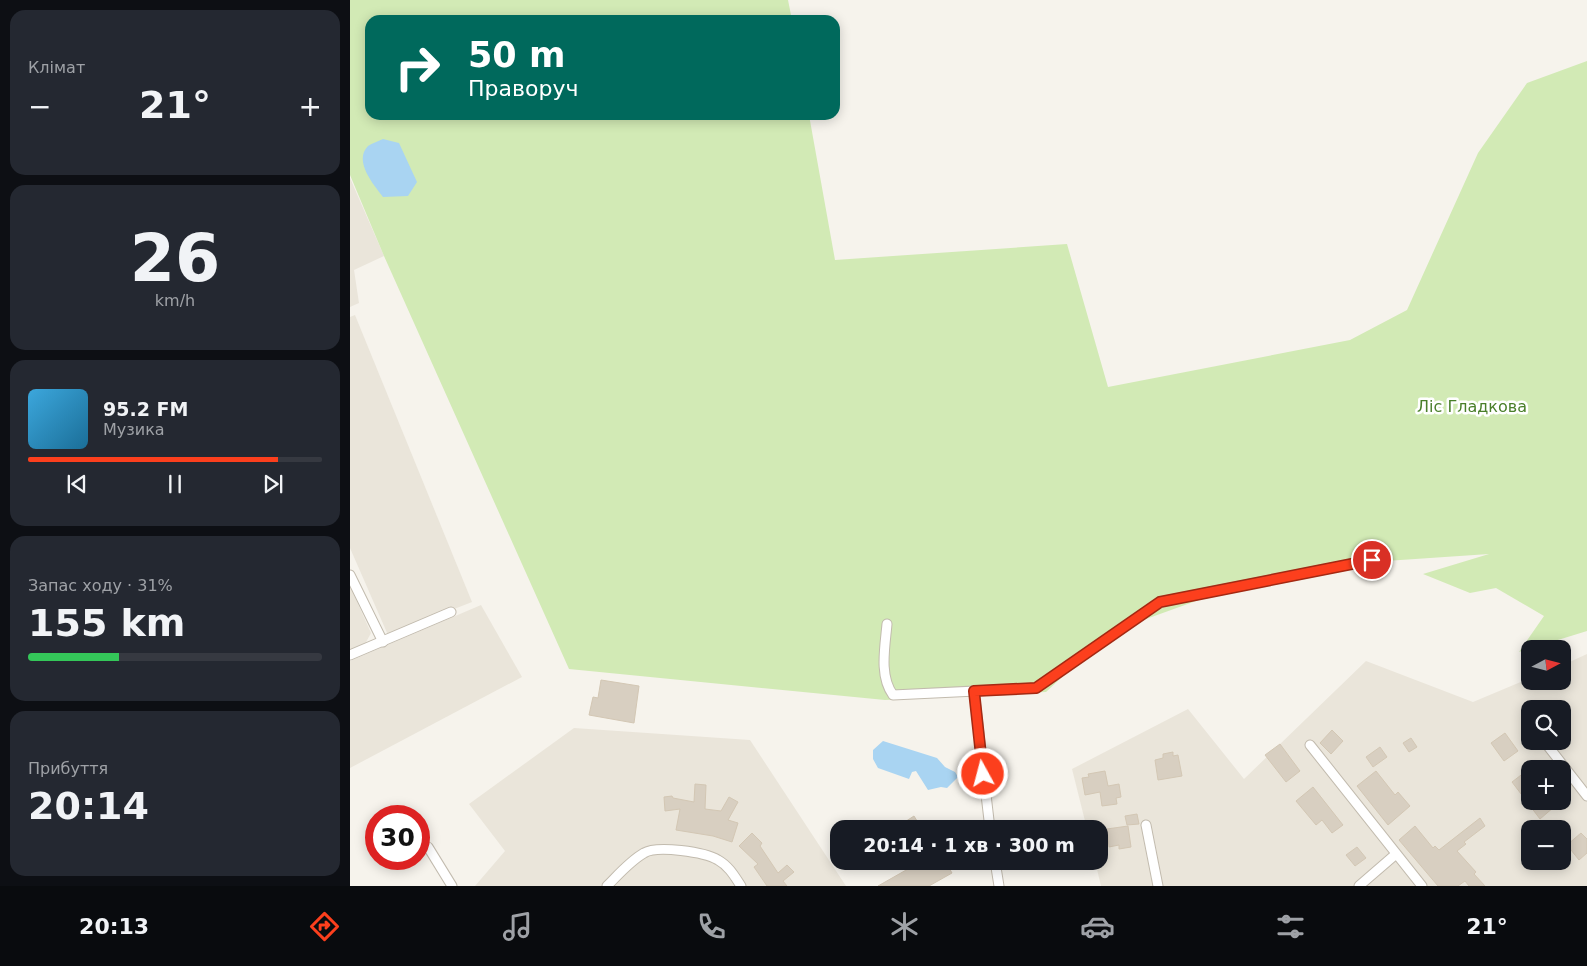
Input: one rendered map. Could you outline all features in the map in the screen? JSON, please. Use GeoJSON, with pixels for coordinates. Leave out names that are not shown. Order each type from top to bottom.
{"type":"FeatureCollection","features":[{"type":"Feature","properties":{"kind":"street"},"geometry":{"type":"LineString","coordinates":[[887,624],[884,664],[887,686],[893,695],[1036,688],[1160,602],[1372,560]]}},
{"type":"Feature","properties":{"kind":"street"},"geometry":{"type":"LineString","coordinates":[[350,575],[383,642]]}},
{"type":"Feature","properties":{"kind":"street"},"geometry":{"type":"LineString","coordinates":[[350,655],[451,612]]}},
{"type":"Feature","properties":{"kind":"street"},"geometry":{"type":"LineString","coordinates":[[974,691],[989,820]]}},
{"type":"Feature","properties":{"kind":"street"},"geometry":{"type":"LineString","coordinates":[[1310,745],[1422,886]]}},
{"type":"Feature","properties":{"kind":"street"},"geometry":{"type":"LineString","coordinates":[[1551,750],[1587,796]]}},
{"type":"Feature","properties":{"kind":"street"},"geometry":{"type":"LineString","coordinates":[[1146,825],[1158,886]]}},
{"type":"Feature","properties":{"kind":"street"},"geometry":{"type":"LineString","coordinates":[[606,886],[643,853],[660,848],[695,853],[718,860],[729,869],[741,886]]}},
{"type":"Feature","properties":{"kind":"street"},"geometry":{"type":"LineString","coordinates":[[430,850],[452,886]]}},
{"type":"Feature","properties":{"kind":"street"},"geometry":{"type":"LineString","coordinates":[[1359,886],[1396,854]]}},
{"type":"Feature","properties":{"kind":"street"},"geometry":{"type":"LineString","coordinates":[[996,870],[999,886]]}},
{"type":"Feature","properties":{"kind":"shaded area"},"geometry":{"type":"Polygon","coordinates":[[[350,178],[384,256],[354,270],[359,303],[350,307],[350,178]]]}},
{"type":"Feature","properties":{"kind":"shaded area"},"geometry":{"type":"Polygon","coordinates":[[[355,315],[472,602],[388,635],[350,548],[350,317],[355,315]]]}},
{"type":"Feature","properties":{"kind":"shaded area"},"geometry":{"type":"Polygon","coordinates":[[[350,586],[371,633],[365,644],[350,650],[350,586]]]}},
{"type":"Feature","properties":{"kind":"shaded area"},"geometry":{"type":"Polygon","coordinates":[[[481,605],[522,677],[350,768],[350,661],[481,605]]]}},
{"type":"Feature","properties":{"kind":"shaded area"},"geometry":{"type":"Polygon","coordinates":[[[1587,654],[1587,886],[1101,886],[1097,870],[1108,870],[1108,820],[1085,820],[1072,769],[1188,709],[1244,779],[1366,661],[1473,702],[1521,682],[1521,690],[1571,690],[1571,661],[1587,654]]]}},
{"type":"Feature","properties":{"kind":"shaded area"},"geometry":{"type":"Polygon","coordinates":[[[574,728],[750,740],[830,862],[830,870],[835,870],[846,886],[475,886],[505,851],[469,804],[574,728]]]}},
{"type":"Feature","properties":{"kind":"green space","name":"Ліс Гладкова"},"geometry":{"type":"Polygon","coordinates":[[[350,0],[788,0],[791,15],[365,15],[365,120],[810,120],[835,260],[1067,244],[1108,387],[1350,340],[1407,310],[1478,153],[1527,83],[1587,61],[1587,631],[1558,640],[1527,640],[1544,616],[1496,588],[1470,593],[1423,574],[1489,554],[1371,562],[1221,592],[1110,632],[1046,692],[885,700],[569,669],[384,256],[350,175],[350,0]]]}},
{"type":"Feature","properties":{"kind":"water"},"geometry":{"type":"Polygon","coordinates":[[[383,139],[399,143],[417,182],[408,196],[383,197],[366,173],[363,159],[364,152],[368,146],[383,139]]]}},
{"type":"Feature","properties":{"kind":"water"},"geometry":{"type":"Polygon","coordinates":[[[883,741],[937,758],[945,767],[955,772],[958,777],[947,788],[941,787],[928,790],[916,771],[912,772],[909,779],[878,768],[873,759],[873,750],[883,741]]]}},
{"type":"Feature","properties":{"kind":"building"},"geometry":{"type":"Polygon","coordinates":[[[601,680],[639,686],[634,723],[589,715],[593,697],[598,698],[601,680]]]}},
{"type":"Feature","properties":{"kind":"building"},"geometry":{"type":"Polygon","coordinates":[[[1332,730],[1343,741],[1331,754],[1320,743],[1332,730]]]}},
{"type":"Feature","properties":{"kind":"building"},"geometry":{"type":"Polygon","coordinates":[[[1505,733],[1518,751],[1504,761],[1491,743],[1505,733]]]}},
{"type":"Feature","properties":{"kind":"building"},"geometry":{"type":"Polygon","coordinates":[[[1411,738],[1417,747],[1409,752],[1403,743],[1411,738]]]}},
{"type":"Feature","properties":{"kind":"building"},"geometry":{"type":"Polygon","coordinates":[[[1280,744],[1300,771],[1286,782],[1265,755],[1280,744]]]}},
{"type":"Feature","properties":{"kind":"building"},"geometry":{"type":"Polygon","coordinates":[[[1380,747],[1387,757],[1373,767],[1366,757],[1380,747]]]}},
{"type":"Feature","properties":{"kind":"building"},"geometry":{"type":"Polygon","coordinates":[[[1173,752],[1173,756],[1178,755],[1182,776],[1158,780],[1155,760],[1163,758],[1163,754],[1173,752]]]}},
{"type":"Feature","properties":{"kind":"building"},"geometry":{"type":"Polygon","coordinates":[[[1105,771],[1108,786],[1119,784],[1121,797],[1116,798],[1117,804],[1102,806],[1100,792],[1085,795],[1082,778],[1089,777],[1088,774],[1105,771]]]}},
{"type":"Feature","properties":{"kind":"building"},"geometry":{"type":"Polygon","coordinates":[[[1376,771],[1395,795],[1398,792],[1410,806],[1388,825],[1357,786],[1376,771]]]}},
{"type":"Feature","properties":{"kind":"building"},"geometry":{"type":"Polygon","coordinates":[[[1521,775],[1521,794],[1512,782],[1521,775]]]}},
{"type":"Feature","properties":{"kind":"building"},"geometry":{"type":"Polygon","coordinates":[[[695,784],[706,785],[705,809],[721,811],[729,797],[738,802],[728,820],[738,823],[732,842],[713,836],[676,830],[680,809],[665,811],[664,797],[672,796],[673,798],[694,802],[695,784]]]}},
{"type":"Feature","properties":{"kind":"building"},"geometry":{"type":"Polygon","coordinates":[[[1313,787],[1343,825],[1332,833],[1322,820],[1316,825],[1296,801],[1313,787]]]}},
{"type":"Feature","properties":{"kind":"building"},"geometry":{"type":"Polygon","coordinates":[[[1533,810],[1550,810],[1540,819],[1533,810]]]}},
{"type":"Feature","properties":{"kind":"building"},"geometry":{"type":"Polygon","coordinates":[[[1137,814],[1139,824],[1127,825],[1125,816],[1137,814]]]}},
{"type":"Feature","properties":{"kind":"building"},"geometry":{"type":"Polygon","coordinates":[[[914,816],[916,820],[908,820],[914,816]]]}},
{"type":"Feature","properties":{"kind":"building"},"geometry":{"type":"Polygon","coordinates":[[[1480,818],[1485,826],[1464,842],[1466,844],[1457,851],[1476,872],[1474,874],[1485,886],[1469,886],[1465,881],[1458,886],[1438,886],[1399,840],[1415,826],[1433,848],[1435,846],[1439,850],[1480,818]]]}},
{"type":"Feature","properties":{"kind":"building"},"geometry":{"type":"Polygon","coordinates":[[[1128,826],[1131,847],[1119,849],[1119,845],[1109,847],[1108,829],[1128,826]]]}},
{"type":"Feature","properties":{"kind":"building"},"geometry":{"type":"Polygon","coordinates":[[[752,833],[762,843],[760,846],[778,873],[787,865],[794,872],[783,881],[787,886],[767,886],[754,867],[758,864],[739,846],[752,833]]]}},
{"type":"Feature","properties":{"kind":"building"},"geometry":{"type":"Polygon","coordinates":[[[1581,833],[1587,839],[1587,853],[1579,860],[1571,850],[1571,842],[1581,833]]]}},
{"type":"Feature","properties":{"kind":"building"},"geometry":{"type":"Polygon","coordinates":[[[1357,847],[1366,858],[1355,866],[1346,855],[1357,847]]]}},
{"type":"Feature","properties":{"kind":"building"},"geometry":{"type":"Polygon","coordinates":[[[906,870],[950,870],[952,873],[929,886],[878,886],[906,870]]]}},
{"type":"Feature","properties":{"kind":"route"},"geometry":{"type":"LineString","coordinates":[[983,774],[974,691],[1036,688],[1160,602],[1372,560]]}}]}
